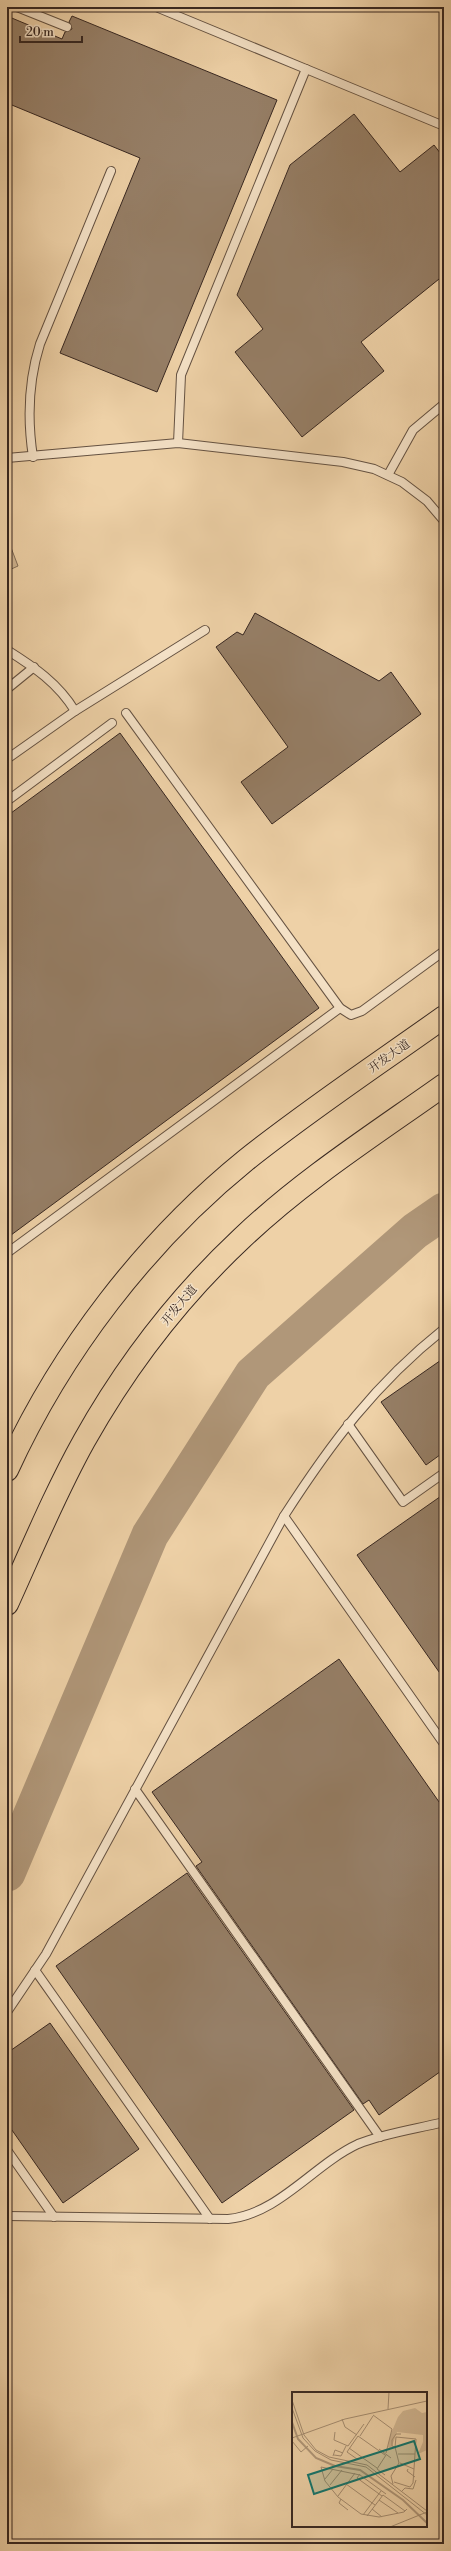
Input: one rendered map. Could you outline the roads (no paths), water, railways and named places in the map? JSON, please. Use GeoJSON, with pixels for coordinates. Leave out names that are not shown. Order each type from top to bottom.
{"type":"FeatureCollection","features":[{"type":"Feature","properties":{"kind":"main road","name":"开发大道"},"geometry":{"type":"LineString","coordinates":[[7,1470],[36,1413],[64,1366],[100,1314],[165,1236],[245,1161],[444,1017]]}},
{"type":"Feature","properties":{"kind":"main road","name":"开发大道"},"geometry":{"type":"LineString","coordinates":[[7,1604],[84,1440],[140,1354],[171,1313],[242,1238],[281,1204],[321,1172],[444,1085]]}},
{"type":"Feature","properties":{"kind":"lane"},"geometry":{"type":"LineString","coordinates":[[18,7],[67,27]]}},
{"type":"Feature","properties":{"kind":"lane"},"geometry":{"type":"LineString","coordinates":[[156,7],[444,126]]}},
{"type":"Feature","properties":{"kind":"lane"},"geometry":{"type":"LineString","coordinates":[[178,443],[181,375],[306,69]]}},
{"type":"Feature","properties":{"kind":"lane"},"geometry":{"type":"LineString","coordinates":[[32,457],[29,414],[33,367],[40,344],[111,171]]}},
{"type":"Feature","properties":{"kind":"lane"},"geometry":{"type":"LineString","coordinates":[[388,475],[414,430],[444,404]]}},
{"type":"Feature","properties":{"kind":"lane"},"geometry":{"type":"LineString","coordinates":[[7,458],[178,443],[358,464],[388,475],[415,491],[444,521]]}},
{"type":"Feature","properties":{"kind":"lane"},"geometry":{"type":"LineString","coordinates":[[7,759],[75,711],[205,630]]}},
{"type":"Feature","properties":{"kind":"lane"},"geometry":{"type":"LineString","coordinates":[[7,650],[34,667],[58,687],[75,711]]}},
{"type":"Feature","properties":{"kind":"lane"},"geometry":{"type":"LineString","coordinates":[[7,689],[34,667]]}},
{"type":"Feature","properties":{"kind":"lane"},"geometry":{"type":"LineString","coordinates":[[126,713],[340,1008],[351,1015],[362,1011],[444,951]]}},
{"type":"Feature","properties":{"kind":"lane"},"geometry":{"type":"LineString","coordinates":[[7,801],[112,723]]}},
{"type":"Feature","properties":{"kind":"lane"},"geometry":{"type":"LineString","coordinates":[[7,1253],[340,1008]]}},
{"type":"Feature","properties":{"kind":"lane"},"geometry":{"type":"LineString","coordinates":[[7,2012],[46,1954],[284,1516],[319,1461],[360,1408],[411,1355],[444,1329]]}},
{"type":"Feature","properties":{"kind":"lane"},"geometry":{"type":"LineString","coordinates":[[348,1424],[403,1502],[444,1473]]}},
{"type":"Feature","properties":{"kind":"lane"},"geometry":{"type":"LineString","coordinates":[[284,1516],[444,1744]]}},
{"type":"Feature","properties":{"kind":"lane"},"geometry":{"type":"LineString","coordinates":[[136,1789],[380,2137]]}},
{"type":"Feature","properties":{"kind":"lane"},"geometry":{"type":"LineString","coordinates":[[35,1970],[210,2219]]}},
{"type":"Feature","properties":{"kind":"lane"},"geometry":{"type":"LineString","coordinates":[[7,2216],[210,2219],[246,2218],[262,2210],[338,2156],[359,2144],[380,2137],[444,2122]]}},
{"type":"Feature","properties":{"kind":"lane"},"geometry":{"type":"LineString","coordinates":[[7,2150],[54,2217]]}},
{"type":"Feature","properties":{"kind":"waterway"},"geometry":{"type":"LineString","coordinates":[[7,1873],[150,1535],[253,1374],[415,1231],[444,1211]]}}]}
